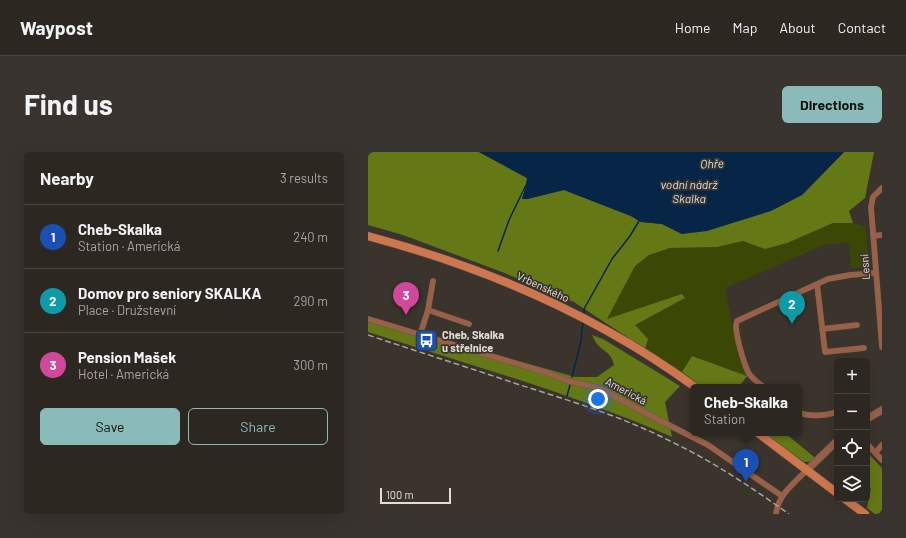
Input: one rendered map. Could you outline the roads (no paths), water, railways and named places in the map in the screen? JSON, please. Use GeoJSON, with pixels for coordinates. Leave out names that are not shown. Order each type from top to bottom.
{"type":"FeatureCollection","features":[{"type":"Feature","properties":{"kind":"main road","name":"Vrbenského"},"geometry":{"type":"LineString","coordinates":[[368,236],[396,243],[459,264],[557,305],[632,346],[690,384]]}},
{"type":"Feature","properties":{"kind":"main road"},"geometry":{"type":"LineString","coordinates":[[762,436],[834,491]]}},
{"type":"Feature","properties":{"kind":"main road"},"geometry":{"type":"LineString","coordinates":[[849,502],[865,514]]}},
{"type":"Feature","properties":{"kind":"street","name":"Lesní"},"geometry":{"type":"LineString","coordinates":[[882,188],[871,202],[872,236],[882,347]]}},
{"type":"Feature","properties":{"kind":"street"},"geometry":{"type":"LineString","coordinates":[[872,236],[882,235]]}},
{"type":"Feature","properties":{"kind":"street"},"geometry":{"type":"LineString","coordinates":[[760,384],[752,378],[748,372],[736,327],[737,321],[835,277],[875,273]]}},
{"type":"Feature","properties":{"kind":"street"},"geometry":{"type":"LineString","coordinates":[[420,336],[428,310],[433,281]]}},
{"type":"Feature","properties":{"kind":"street"},"geometry":{"type":"LineString","coordinates":[[817,284],[825,352],[864,348]]}},
{"type":"Feature","properties":{"kind":"street"},"geometry":{"type":"LineString","coordinates":[[428,310],[469,324]]}},
{"type":"Feature","properties":{"kind":"street","name":"Americká"},"geometry":{"type":"LineString","coordinates":[[368,320],[548,373],[568,381],[599,388],[690,436]]}},
{"type":"Feature","properties":{"kind":"street"},"geometry":{"type":"LineString","coordinates":[[822,329],[857,325]]}},
{"type":"Feature","properties":{"kind":"street"},"geometry":{"type":"LineString","coordinates":[[870,417],[882,410]]}},
{"type":"Feature","properties":{"kind":"street"},"geometry":{"type":"LineString","coordinates":[[802,414],[822,416],[834,413]]}},
{"type":"Feature","properties":{"kind":"street","name":"Americká"},"geometry":{"type":"LineString","coordinates":[[690,436],[708,445],[782,496]]}},
{"type":"Feature","properties":{"kind":"street"},"geometry":{"type":"LineString","coordinates":[[776,514],[777,505],[782,496],[834,444]]}},
{"type":"Feature","properties":{"kind":"street"},"geometry":{"type":"LineString","coordinates":[[875,453],[882,445]]}},
{"type":"Feature","properties":{"kind":"street"},"geometry":{"type":"LineString","coordinates":[[870,447],[882,460]]}},
{"type":"Feature","properties":{"kind":"water","name":"vodní nádrž Skalka"},"geometry":{"type":"Polygon","coordinates":[[[479,152],[844,152],[802,195],[771,211],[707,231],[682,234],[662,224],[641,222],[631,216],[564,190],[522,199],[527,178],[479,152]]]}},
{"type":"Feature","properties":{"kind":"waterway"},"geometry":{"type":"LineString","coordinates":[[498,251],[509,220],[526,185]]}},
{"type":"Feature","properties":{"kind":"waterway"},"geometry":{"type":"LineString","coordinates":[[584,315],[584,309],[612,259],[630,236],[639,221]]}},
{"type":"Feature","properties":{"kind":"waterway"},"geometry":{"type":"LineString","coordinates":[[572,377],[581,341],[583,320]]}},
{"type":"Feature","properties":{"kind":"waterway"},"geometry":{"type":"LineString","coordinates":[[567,396],[570,385]]}},
{"type":"Feature","properties":{"kind":"railway"},"geometry":{"type":"LineString","coordinates":[[368,335],[577,403],[634,424],[686,449],[716,466],[746,484],[789,514]]}},
{"type":"Feature","properties":{"kind":"place","name":"Pension Mašek"},"geometry":{"type":"Point","coordinates":[406,315]}},
{"type":"Feature","properties":{"kind":"place","name":"Domov pro seniory SKALKA"},"geometry":{"type":"Point","coordinates":[792,324]}},
{"type":"Feature","properties":{"kind":"place","name":"Cheb, Skalka u střelnice"},"geometry":{"type":"Point","coordinates":[426,341]}},
{"type":"Feature","properties":{"kind":"place","name":"Cheb-Skalka"},"geometry":{"type":"Point","coordinates":[746,482]}},
{"type":"Feature","properties":{"kind":"water label","name":"Ohře"},"geometry":{"type":"Point","coordinates":[712,164]}}]}
